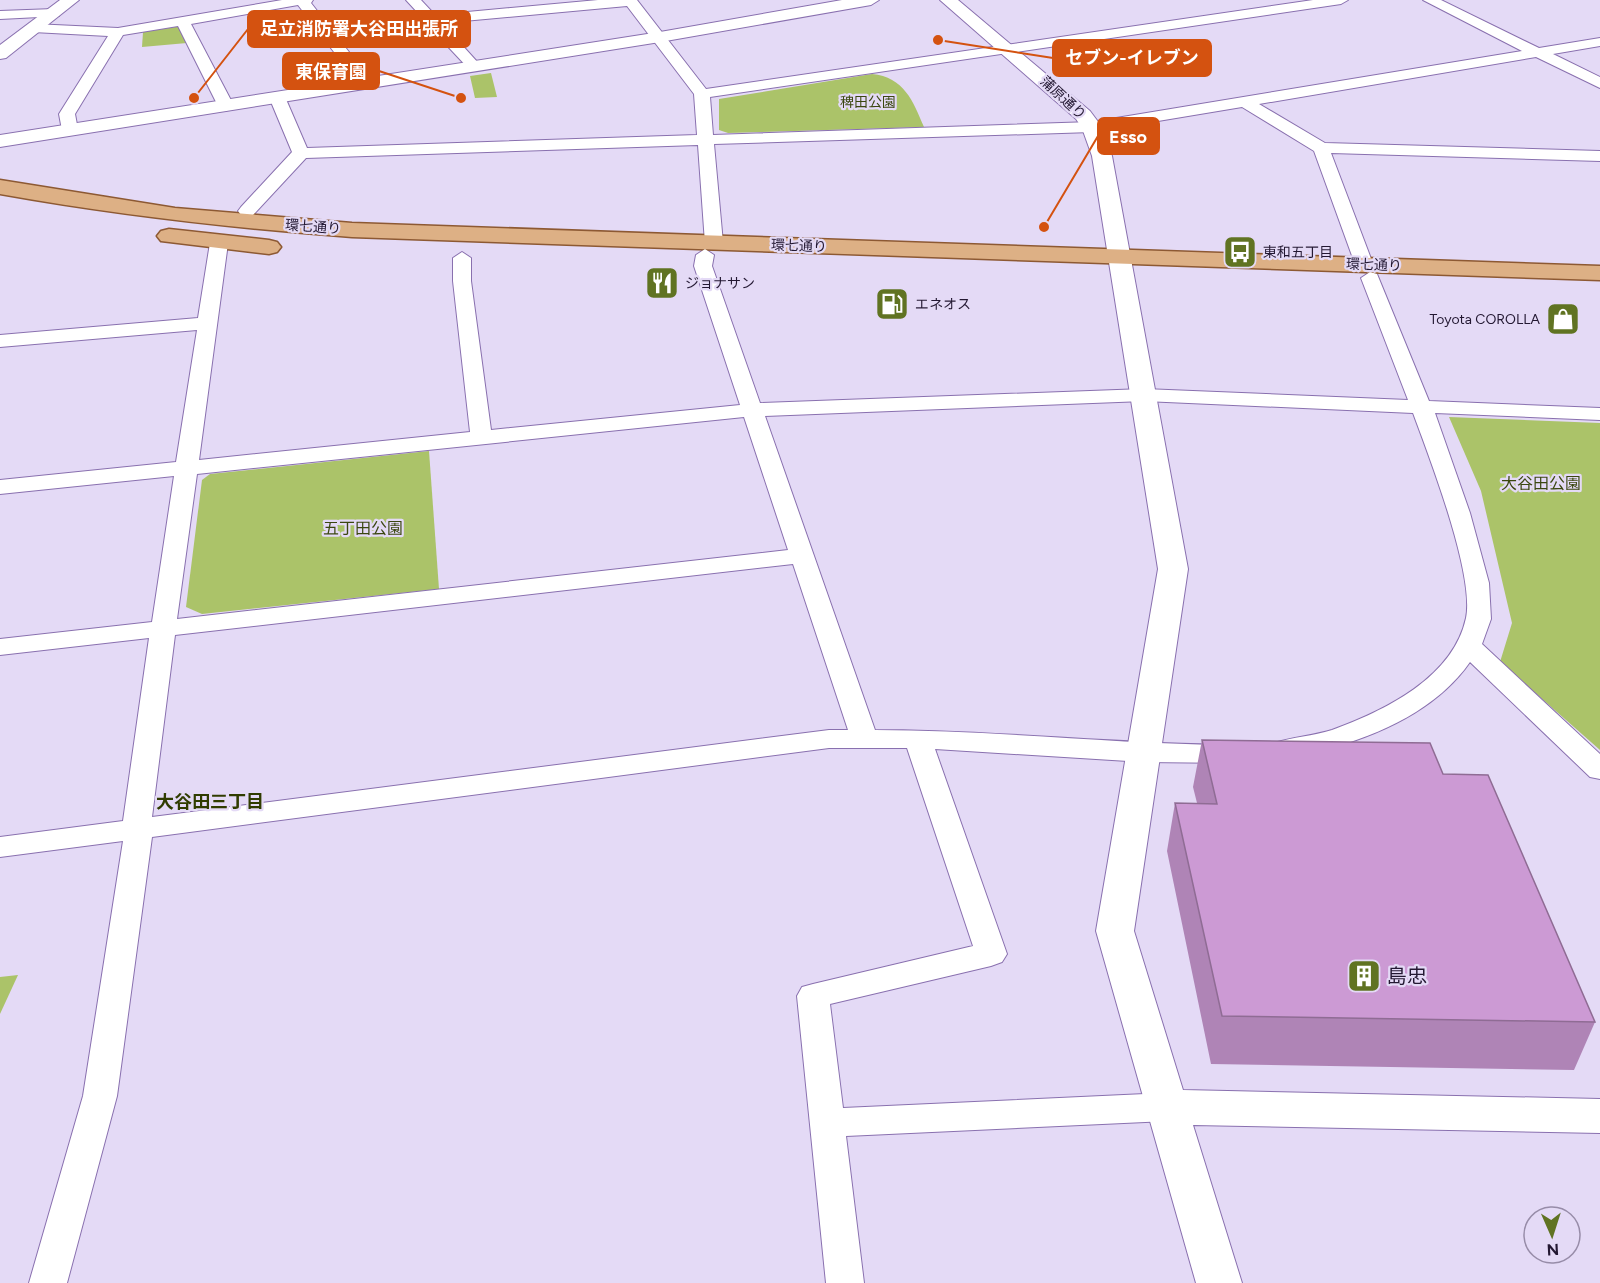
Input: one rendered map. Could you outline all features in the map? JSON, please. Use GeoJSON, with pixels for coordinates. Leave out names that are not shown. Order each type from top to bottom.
{"type":"FeatureCollection","features":[{"type":"Feature","properties":{"kind":"main road"},"geometry":{"type":"LineString","coordinates":[[0,174],[115,195],[248,211],[495,228],[569,244]]}},
{"type":"Feature","properties":{"kind":"main road","name":"環七通り"},"geometry":{"type":"LineString","coordinates":[[0,187],[89,204],[404,239]]}},
{"type":"Feature","properties":{"kind":"main road","name":"環七通り"},"geometry":{"type":"LineString","coordinates":[[0,198],[74,213],[260,234],[1367,271],[1600,273]]}},
{"type":"Feature","properties":{"kind":"main road"},"geometry":{"type":"LineString","coordinates":[[63,221],[96,227]]}},
{"type":"Feature","properties":{"kind":"main road"},"geometry":{"type":"LineString","coordinates":[[152,234],[219,243],[296,249]]}},
{"type":"Feature","properties":{"kind":"main road"},"geometry":{"type":"LineString","coordinates":[[451,258],[509,258],[569,244]]}},
{"type":"Feature","properties":{"kind":"main road","name":"環七通り"},"geometry":{"type":"LineString","coordinates":[[1367,271],[1600,285]]}},
{"type":"Feature","properties":{"kind":"street"},"geometry":{"type":"LineString","coordinates":[[0,54],[71,0]]}},
{"type":"Feature","properties":{"kind":"street"},"geometry":{"type":"LineString","coordinates":[[33,28],[117,32],[304,0],[365,83]]}},
{"type":"Feature","properties":{"kind":"street"},"geometry":{"type":"LineString","coordinates":[[413,0],[474,66]]}},
{"type":"Feature","properties":{"kind":"street"},"geometry":{"type":"LineString","coordinates":[[326,31],[430,18],[636,0],[668,29],[660,37]]}},
{"type":"Feature","properties":{"kind":"street"},"geometry":{"type":"LineString","coordinates":[[0,141],[660,37],[871,0]]}},
{"type":"Feature","properties":{"kind":"street","name":"蒲原通り"},"geometry":{"type":"LineString","coordinates":[[948,0],[1069,102],[1092,127],[1102,156],[1173,568],[1116,913],[1115,931],[1219,1283]]}},
{"type":"Feature","properties":{"kind":"street"},"geometry":{"type":"LineString","coordinates":[[702,94],[1341,0]]}},
{"type":"Feature","properties":{"kind":"street"},"geometry":{"type":"LineString","coordinates":[[1430,0],[1600,83]]}},
{"type":"Feature","properties":{"kind":"street"},"geometry":{"type":"LineString","coordinates":[[0,15],[54,13]]}},
{"type":"Feature","properties":{"kind":"street"},"geometry":{"type":"LineString","coordinates":[[183,21],[226,106]]}},
{"type":"Feature","properties":{"kind":"street"},"geometry":{"type":"LineString","coordinates":[[70,130],[67,114],[117,32]]}},
{"type":"Feature","properties":{"kind":"street"},"geometry":{"type":"LineString","coordinates":[[660,37],[702,94],[709,249],[703,266],[864,738]]}},
{"type":"Feature","properties":{"kind":"street"},"geometry":{"type":"LineString","coordinates":[[248,211],[301,153],[1092,127],[1600,42]]}},
{"type":"Feature","properties":{"kind":"street"},"geometry":{"type":"LineString","coordinates":[[277,97],[301,153]]}},
{"type":"Feature","properties":{"kind":"street"},"geometry":{"type":"LineString","coordinates":[[1244,101],[1321,148],[1600,156]]}},
{"type":"Feature","properties":{"kind":"street"},"geometry":{"type":"LineString","coordinates":[[0,847],[817,741],[864,738],[918,739],[1144,753],[1223,755],[1297,748],[1354,731],[1396,713],[1431,689],[1461,657],[1478,619],[1476,582],[1454,497],[1423,407],[1367,271],[1321,148]]}},
{"type":"Feature","properties":{"kind":"street"},"geometry":{"type":"LineString","coordinates":[[48,1283],[100,1096],[136,862],[138,803],[219,243]]}},
{"type":"Feature","properties":{"kind":"street"},"geometry":{"type":"LineString","coordinates":[[451,258],[462,281],[481,437]]}},
{"type":"Feature","properties":{"kind":"street"},"geometry":{"type":"LineString","coordinates":[[0,341],[206,323]]}},
{"type":"Feature","properties":{"kind":"street"},"geometry":{"type":"LineString","coordinates":[[0,487],[751,410],[1143,395],[1600,414]]}},
{"type":"Feature","properties":{"kind":"street"},"geometry":{"type":"LineString","coordinates":[[0,647],[801,556]]}},
{"type":"Feature","properties":{"kind":"street"},"geometry":{"type":"LineString","coordinates":[[1468,645],[1600,770]]}},
{"type":"Feature","properties":{"kind":"street"},"geometry":{"type":"LineString","coordinates":[[845,1283],[813,996],[991,954],[918,739]]}},
{"type":"Feature","properties":{"kind":"street"},"geometry":{"type":"LineString","coordinates":[[827,1123],[1167,1107],[1600,1116]]}},
{"type":"Feature","properties":{"kind":"green space"},"geometry":{"type":"Polygon","coordinates":[[[182,26],[187,43],[142,47],[143,32],[182,26]]]}},
{"type":"Feature","properties":{"kind":"green space"},"geometry":{"type":"Polygon","coordinates":[[[491,73],[497,97],[475,98],[470,76],[491,73]]]}},
{"type":"Feature","properties":{"kind":"green space","name":"稗田公園"},"geometry":{"type":"Polygon","coordinates":[[[872,74],[883,76],[900,85],[916,108],[924,127],[728,133],[719,130],[719,99],[872,74]]]}},
{"type":"Feature","properties":{"kind":"green space","name":"大谷田公園"},"geometry":{"type":"Polygon","coordinates":[[[1449,417],[1600,423],[1600,750],[1500,662],[1512,623],[1481,491],[1449,417]]]}},
{"type":"Feature","properties":{"kind":"green space","name":"五丁田公園"},"geometry":{"type":"Polygon","coordinates":[[[429,451],[439,589],[202,614],[186,607],[202,480],[210,474],[429,451]]]}},
{"type":"Feature","properties":{"kind":"green space"},"geometry":{"type":"Polygon","coordinates":[[[18,975],[0,1014],[0,977],[18,975]]]}},
{"type":"Feature","properties":{"kind":"building","name":"島忠"},"geometry":{"type":"Polygon","coordinates":[[[1202,740],[1430,743],[1443,774],[1488,775],[1595,1022],[1222,1016],[1175,803],[1217,804],[1202,740]]]}},
{"type":"Feature","properties":{"kind":"place","name":"セブン-イレブン"},"geometry":{"type":"Point","coordinates":[938,40]}},
{"type":"Feature","properties":{"kind":"place","name":"足立消防署大谷田出張所"},"geometry":{"type":"Point","coordinates":[194,98]}},
{"type":"Feature","properties":{"kind":"place","name":"東保育園"},"geometry":{"type":"Point","coordinates":[461,98]}},
{"type":"Feature","properties":{"kind":"place","name":"Esso"},"geometry":{"type":"Point","coordinates":[1044,227]}},
{"type":"Feature","properties":{"kind":"place","name":"東和五丁目"},"geometry":{"type":"Point","coordinates":[1240,252]}},
{"type":"Feature","properties":{"kind":"place","name":"ジョナサン"},"geometry":{"type":"Point","coordinates":[662,283]}},
{"type":"Feature","properties":{"kind":"place","name":"エネオス"},"geometry":{"type":"Point","coordinates":[892,304]}},
{"type":"Feature","properties":{"kind":"place","name":"Toyota COROLLA"},"geometry":{"type":"Point","coordinates":[1563,319]}},
{"type":"Feature","properties":{"kind":"place","name":"島忠"},"geometry":{"type":"Point","coordinates":[1364,976]}},
{"type":"Feature","properties":{"kind":"district","name":"大谷田三丁目"},"geometry":{"type":"Point","coordinates":[210,802]}}]}
